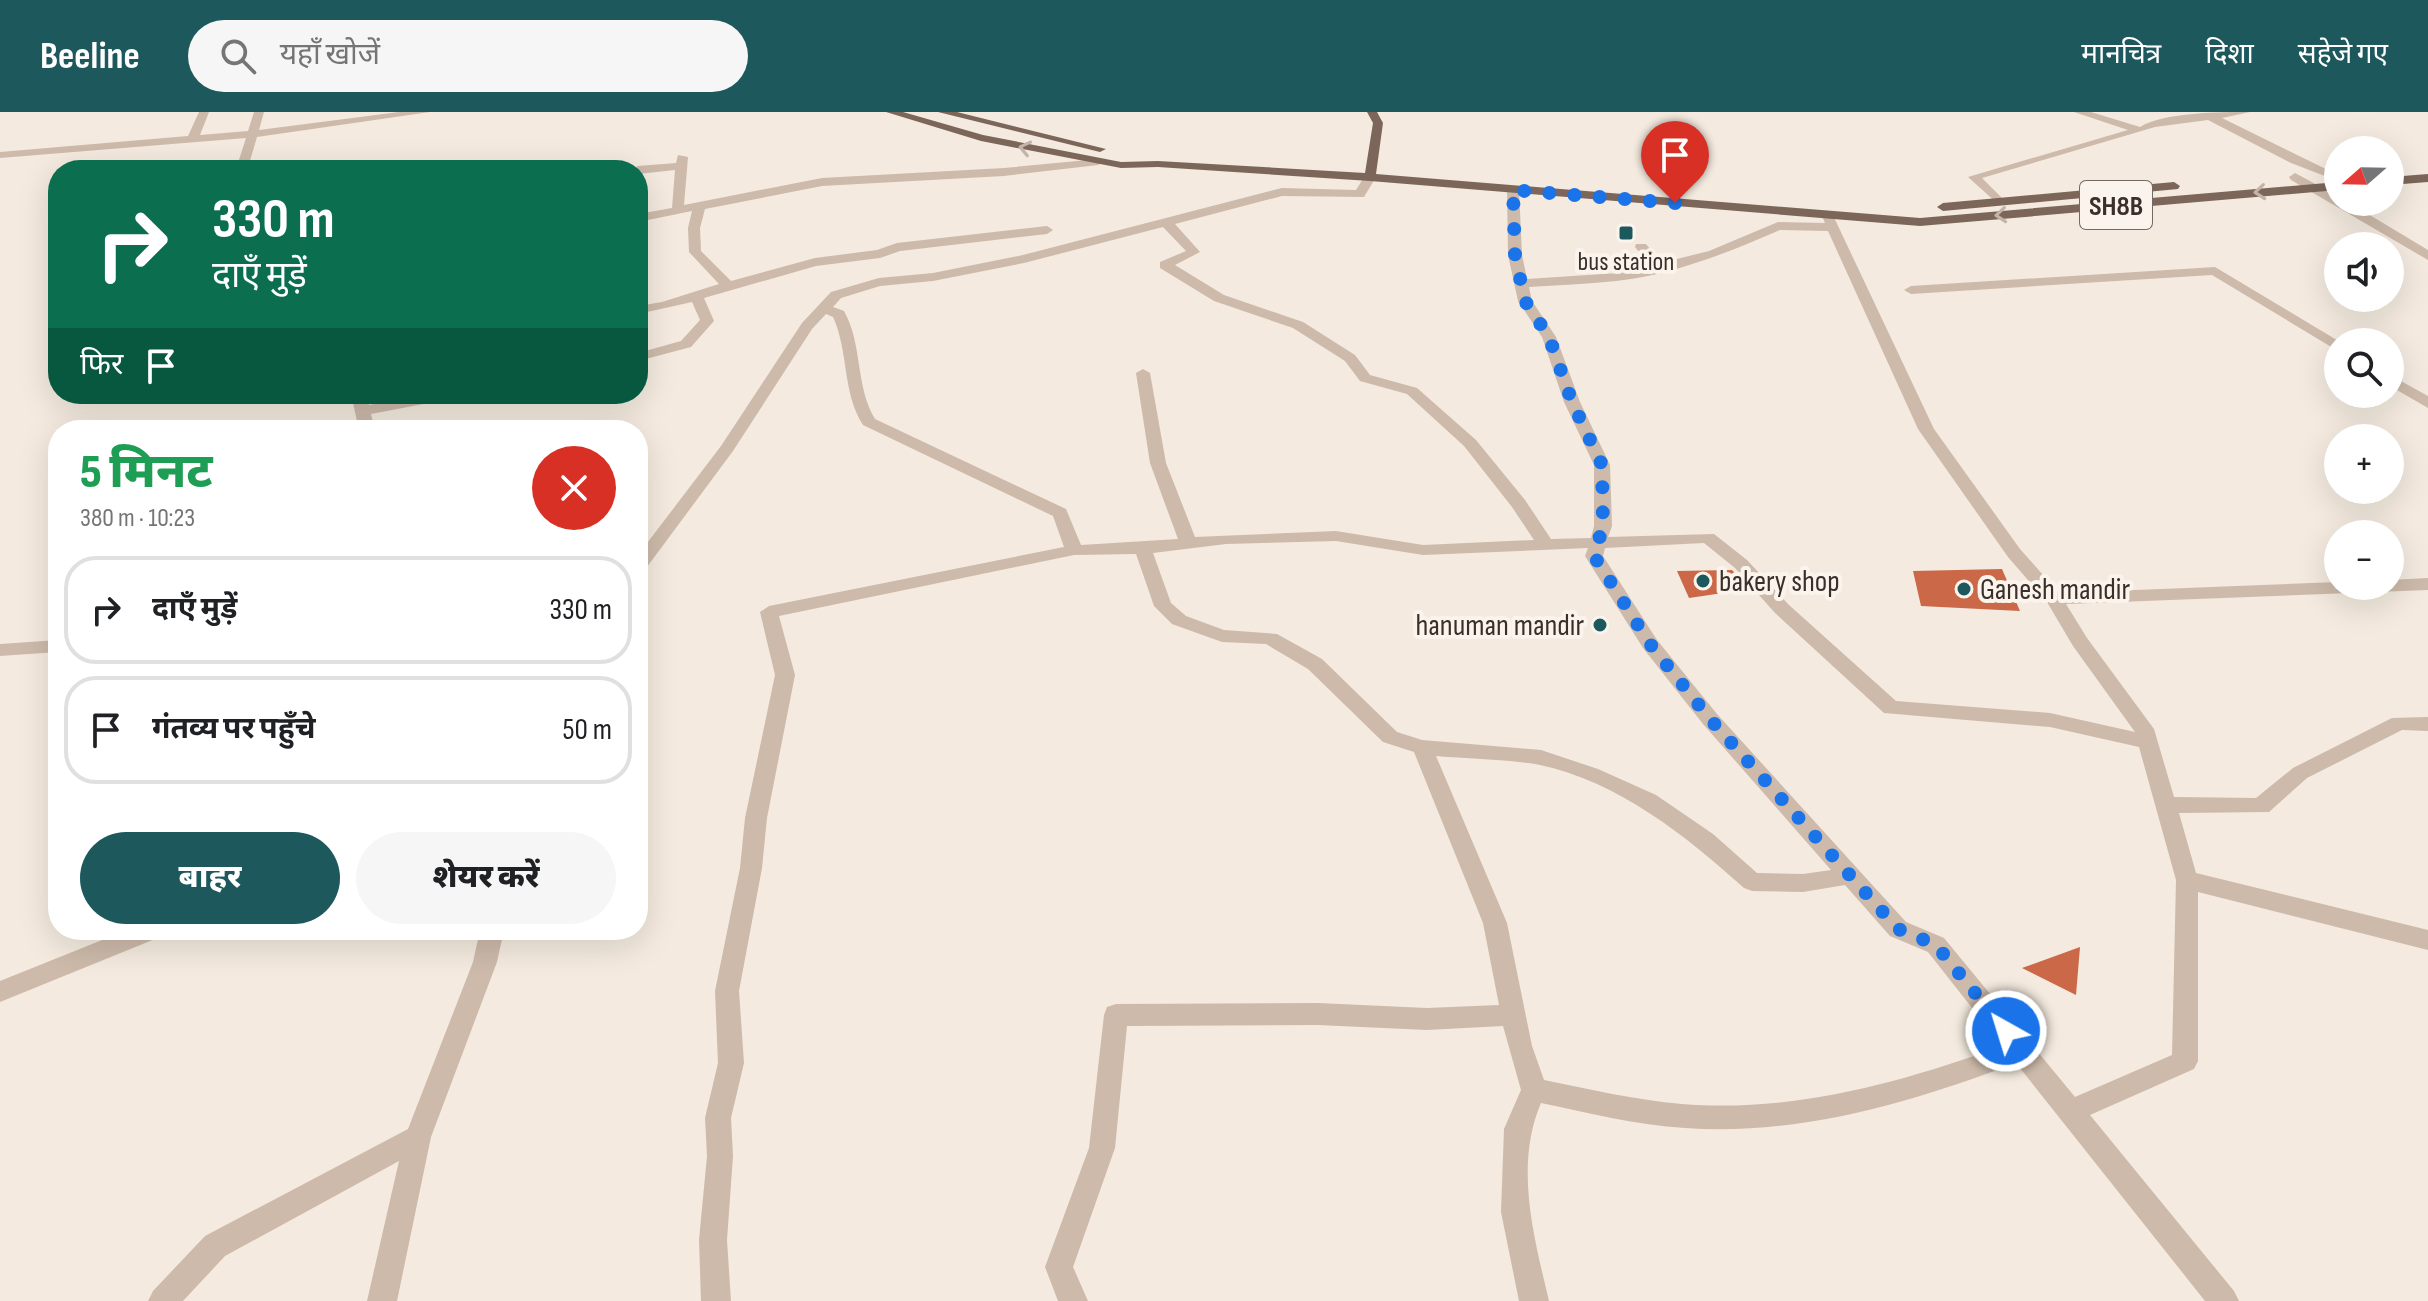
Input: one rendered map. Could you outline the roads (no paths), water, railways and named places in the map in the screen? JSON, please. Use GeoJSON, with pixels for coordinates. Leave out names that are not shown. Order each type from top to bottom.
{"type":"FeatureCollection","features":[{"type":"Feature","properties":{"kind":"main road"},"geometry":{"type":"LineString","coordinates":[[891,112],[981,138],[1098,162],[1370,177],[1375,118],[1390,112]]}},
{"type":"Feature","properties":{"kind":"main road"},"geometry":{"type":"LineString","coordinates":[[943,112],[1086,147],[1132,153],[1158,164]]}},
{"type":"Feature","properties":{"kind":"main road"},"geometry":{"type":"LineString","coordinates":[[2404,168],[2428,166]]}},
{"type":"Feature","properties":{"kind":"main road","name":"SH8B"},"geometry":{"type":"LineString","coordinates":[[1894,218],[1903,212],[1998,200],[2324,175]]}},
{"type":"Feature","properties":{"kind":"main road","name":"SH8B"},"geometry":{"type":"LineString","coordinates":[[1370,177],[1830,220],[1894,218],[1920,222],[2324,187]]}},
{"type":"Feature","properties":{"kind":"main road"},"geometry":{"type":"LineString","coordinates":[[2404,180],[2428,178]]}},
{"type":"Feature","properties":{"kind":"street"},"geometry":{"type":"LineString","coordinates":[[194,136],[204,112]]}},
{"type":"Feature","properties":{"kind":"street"},"geometry":{"type":"LineString","coordinates":[[245,160],[259,112]]}},
{"type":"Feature","properties":{"kind":"street"},"geometry":{"type":"LineString","coordinates":[[0,155],[194,136],[252,134],[425,112]]}},
{"type":"Feature","properties":{"kind":"street"},"geometry":{"type":"LineString","coordinates":[[2079,112],[2140,130]]}},
{"type":"Feature","properties":{"kind":"street"},"geometry":{"type":"LineString","coordinates":[[1998,200],[1974,177],[2152,124],[2245,112]]}},
{"type":"Feature","properties":{"kind":"street"},"geometry":{"type":"LineString","coordinates":[[2209,116],[2295,161],[2324,171]]}},
{"type":"Feature","properties":{"kind":"street"},"geometry":{"type":"LineString","coordinates":[[648,168],[681,162],[678,209]]}},
{"type":"Feature","properties":{"kind":"street"},"geometry":{"type":"LineString","coordinates":[[648,216],[822,182],[1017,171],[1098,162]]}},
{"type":"Feature","properties":{"kind":"street"},"geometry":{"type":"LineString","coordinates":[[648,554],[736,436],[807,326],[836,295],[879,282],[933,277],[1010,262],[1282,192],[1360,194],[1370,177]]}},
{"type":"Feature","properties":{"kind":"street"},"geometry":{"type":"LineString","coordinates":[[2295,177],[2324,194]]}},
{"type":"Feature","properties":{"kind":"street"},"geometry":{"type":"LineString","coordinates":[[1513,190],[1515,255],[1525,301],[1549,337],[1572,402],[1602,465],[1603,526],[1594,556],[1650,644],[1720,730],[1898,929],[1936,945],[2224,1301]]}},
{"type":"Feature","properties":{"kind":"street"},"geometry":{"type":"LineString","coordinates":[[700,204],[694,228],[695,252],[728,286]]}},
{"type":"Feature","properties":{"kind":"street"},"geometry":{"type":"LineString","coordinates":[[2362,216],[2428,256]]}},
{"type":"Feature","properties":{"kind":"street"},"geometry":{"type":"LineString","coordinates":[[1521,283],[1618,277],[1660,269],[1713,254],[1778,226],[1830,220],[1926,429],[2014,553],[2054,599],[2080,642],[2144,729],[2187,880],[2185,1061],[2071,1111]]}},
{"type":"Feature","properties":{"kind":"street"},"geometry":{"type":"LineString","coordinates":[[1166,222],[1194,252],[1165,265],[1219,298],[1298,325],[1350,358],[1365,378],[1412,391],[1470,443],[1519,504],[1544,542]]}},
{"type":"Feature","properties":{"kind":"street"},"geometry":{"type":"LineString","coordinates":[[648,308],[767,273],[880,254],[897,247],[1047,230]]}},
{"type":"Feature","properties":{"kind":"street"},"geometry":{"type":"LineString","coordinates":[[1641,247],[1660,269]]}},
{"type":"Feature","properties":{"kind":"street"},"geometry":{"type":"LineString","coordinates":[[1911,290],[2215,271],[2324,338]]}},
{"type":"Feature","properties":{"kind":"street"},"geometry":{"type":"LineString","coordinates":[[648,354],[686,344],[707,321],[696,296]]}},
{"type":"Feature","properties":{"kind":"street"},"geometry":{"type":"LineString","coordinates":[[824,308],[839,314],[850,338],[857,400],[869,422],[1060,513],[1074,550]]}},
{"type":"Feature","properties":{"kind":"street"},"geometry":{"type":"LineString","coordinates":[[1143,373],[1158,463],[1188,543]]}},
{"type":"Feature","properties":{"kind":"street"},"geometry":{"type":"LineString","coordinates":[[2404,388],[2428,403]]}},
{"type":"Feature","properties":{"kind":"street"},"geometry":{"type":"LineString","coordinates":[[361,404],[365,420]]}},
{"type":"Feature","properties":{"kind":"street"},"geometry":{"type":"LineString","coordinates":[[363,411],[399,404]]}},
{"type":"Feature","properties":{"kind":"street"},"geometry":{"type":"LineString","coordinates":[[716,1301],[713,1240],[720,1156],[718,1118],[731,1063],[727,991],[751,868],[756,818],[785,675],[769,612],[1074,550],[1336,536],[1423,550],[1544,542],[1708,538],[1741,564],[1782,609],[1891,708],[2050,720],[2148,742]]}},
{"type":"Feature","properties":{"kind":"street"},"geometry":{"type":"LineString","coordinates":[[1143,548],[1152,582],[1163,606],[1179,620],[1222,636],[1270,638],[1315,664],[1390,737],[1422,747],[1541,758],[1591,774],[1648,801],[1705,840],[1752,882],[1803,883],[1849,876]]}},
{"type":"Feature","properties":{"kind":"street"},"geometry":{"type":"LineString","coordinates":[[2054,599],[2428,584]]}},
{"type":"Feature","properties":{"kind":"street"},"geometry":{"type":"LineString","coordinates":[[0,650],[48,647]]}},
{"type":"Feature","properties":{"kind":"street"},"geometry":{"type":"LineString","coordinates":[[2166,805],[2261,806],[2300,773],[2399,723],[2428,724]]}},
{"type":"Feature","properties":{"kind":"street"},"geometry":{"type":"LineString","coordinates":[[1422,747],[1438,779],[1495,923],[1519,1046],[1534,1090],[1517,1129],[1515,1212],[1534,1301]]}},
{"type":"Feature","properties":{"kind":"street"},"geometry":{"type":"LineString","coordinates":[[2187,880],[2428,940]]}},
{"type":"Feature","properties":{"kind":"street"},"geometry":{"type":"LineString","coordinates":[[0,992],[127,940]]}},
{"type":"Feature","properties":{"kind":"street"},"geometry":{"type":"LineString","coordinates":[[382,1301],[418,1137],[485,962],[490,940]]}},
{"type":"Feature","properties":{"kind":"street"},"geometry":{"type":"LineString","coordinates":[[1073,1301],[1059,1267],[1102,1148],[1116,1015],[1318,1014],[1427,1019],[1514,1015]]}},
{"type":"Feature","properties":{"kind":"street"},"geometry":{"type":"LineString","coordinates":[[1534,1090],[1701,1117],[1792,1114],[1866,1101],[1949,1077],[2022,1050]]}},
{"type":"Feature","properties":{"kind":"street"},"geometry":{"type":"LineString","coordinates":[[163,1301],[215,1246],[418,1137]]}},
{"type":"Feature","properties":{"kind":"place","name":"bus station"},"geometry":{"type":"Point","coordinates":[1626,233]}},
{"type":"Feature","properties":{"kind":"place","name":"bakery shop"},"geometry":{"type":"Point","coordinates":[1703,581]}},
{"type":"Feature","properties":{"kind":"place","name":"Ganesh mandir"},"geometry":{"type":"Point","coordinates":[1964,589]}},
{"type":"Feature","properties":{"kind":"place","name":"hanuman mandir"},"geometry":{"type":"Point","coordinates":[1600,625]}}]}
